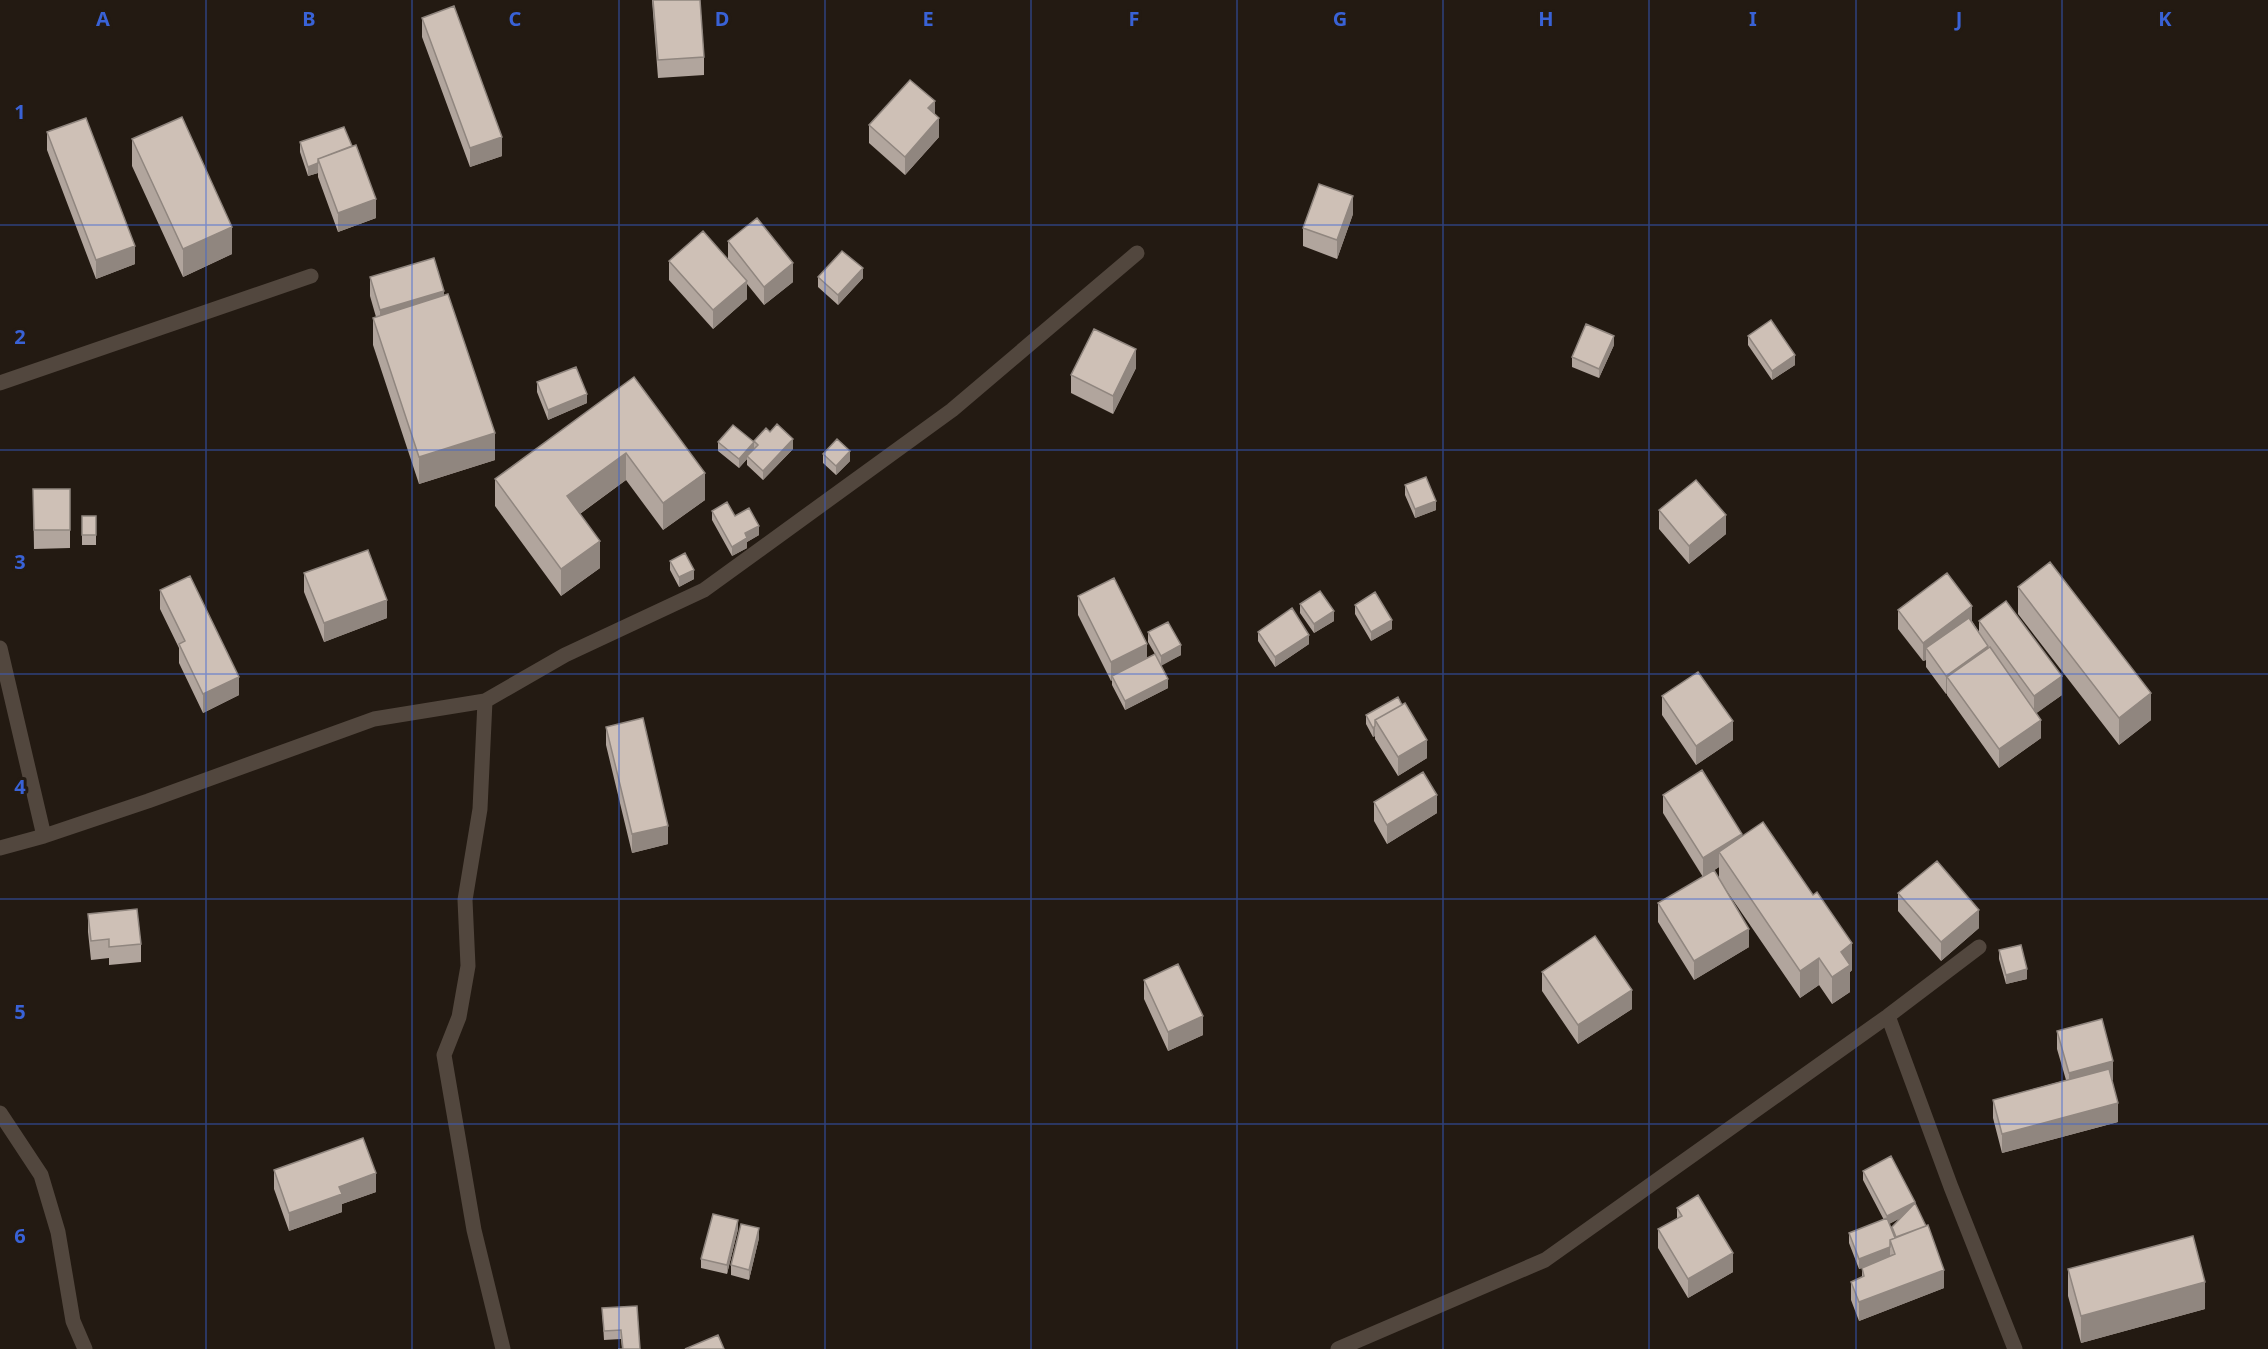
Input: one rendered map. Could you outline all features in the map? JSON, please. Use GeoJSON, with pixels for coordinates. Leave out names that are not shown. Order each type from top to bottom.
{"type":"FeatureCollection","features":[{"type":"Feature","properties":{"kind":"street"},"geometry":{"type":"LineString","coordinates":[[0,848],[44,836],[148,801],[374,718],[485,701],[565,655],[704,590],[952,410],[1137,253]]}},
{"type":"Feature","properties":{"kind":"street"},"geometry":{"type":"LineString","coordinates":[[0,383],[311,276]]}},
{"type":"Feature","properties":{"kind":"street"},"geometry":{"type":"LineString","coordinates":[[0,648],[44,836]]}},
{"type":"Feature","properties":{"kind":"street"},"geometry":{"type":"LineString","coordinates":[[485,701],[480,809],[465,900],[468,966],[459,1017],[444,1055],[474,1230],[503,1349]]}},
{"type":"Feature","properties":{"kind":"street"},"geometry":{"type":"LineString","coordinates":[[1338,1349],[1545,1260],[1888,1016],[1979,947]]}},
{"type":"Feature","properties":{"kind":"street"},"geometry":{"type":"LineString","coordinates":[[1888,1016],[1951,1187],[2015,1349]]}},
{"type":"Feature","properties":{"kind":"street"},"geometry":{"type":"LineString","coordinates":[[0,1113],[41,1175],[58,1233],[73,1321],[85,1349]]}},
{"type":"Feature","properties":{"kind":"building"},"geometry":{"type":"Polygon","coordinates":[[[653,0],[700,0],[704,57],[658,60],[653,0]]]}},
{"type":"Feature","properties":{"kind":"building"},"geometry":{"type":"Polygon","coordinates":[[[454,6],[502,137],[470,148],[422,18],[454,6]]]}},
{"type":"Feature","properties":{"kind":"building"},"geometry":{"type":"Polygon","coordinates":[[[910,80],[935,101],[928,108],[939,118],[905,157],[869,125],[910,80]]]}},
{"type":"Feature","properties":{"kind":"building"},"geometry":{"type":"Polygon","coordinates":[[[182,117],[232,227],[183,249],[132,139],[182,117]]]}},
{"type":"Feature","properties":{"kind":"building"},"geometry":{"type":"Polygon","coordinates":[[[86,118],[135,246],[96,260],[47,132],[86,118]]]}},
{"type":"Feature","properties":{"kind":"building"},"geometry":{"type":"Polygon","coordinates":[[[344,127],[352,146],[318,159],[318,163],[308,167],[300,142],[344,127]]]}},
{"type":"Feature","properties":{"kind":"building"},"geometry":{"type":"Polygon","coordinates":[[[356,145],[376,199],[338,213],[318,159],[356,145]]]}},
{"type":"Feature","properties":{"kind":"building"},"geometry":{"type":"Polygon","coordinates":[[[1319,184],[1353,196],[1337,240],[1303,228],[1319,184]]]}},
{"type":"Feature","properties":{"kind":"building"},"geometry":{"type":"Polygon","coordinates":[[[757,218],[793,263],[764,287],[728,241],[757,218]]]}},
{"type":"Feature","properties":{"kind":"building"},"geometry":{"type":"Polygon","coordinates":[[[703,231],[747,281],[713,310],[669,261],[703,231]]]}},
{"type":"Feature","properties":{"kind":"building"},"geometry":{"type":"Polygon","coordinates":[[[842,251],[863,268],[838,295],[818,277],[842,251]]]}},
{"type":"Feature","properties":{"kind":"building"},"geometry":{"type":"Polygon","coordinates":[[[434,258],[444,291],[380,310],[370,277],[434,258]]]}},
{"type":"Feature","properties":{"kind":"building"},"geometry":{"type":"Polygon","coordinates":[[[448,294],[495,433],[419,457],[373,318],[448,294]]]}},
{"type":"Feature","properties":{"kind":"building"},"geometry":{"type":"Polygon","coordinates":[[[1771,320],[1795,355],[1772,371],[1748,336],[1771,320]]]}},
{"type":"Feature","properties":{"kind":"building"},"geometry":{"type":"Polygon","coordinates":[[[1586,324],[1614,336],[1599,369],[1572,357],[1586,324]]]}},
{"type":"Feature","properties":{"kind":"building"},"geometry":{"type":"Polygon","coordinates":[[[1094,329],[1136,349],[1113,396],[1071,375],[1094,329]]]}},
{"type":"Feature","properties":{"kind":"building"},"geometry":{"type":"Polygon","coordinates":[[[576,367],[587,394],[548,410],[537,382],[576,367]]]}},
{"type":"Feature","properties":{"kind":"building"},"geometry":{"type":"Polygon","coordinates":[[[634,377],[705,473],[663,503],[626,453],[567,496],[600,541],[561,569],[495,479],[634,377]]]}},
{"type":"Feature","properties":{"kind":"building"},"geometry":{"type":"Polygon","coordinates":[[[777,424],[793,439],[763,471],[747,456],[758,445],[754,441],[766,428],[770,432],[777,424]]]}},
{"type":"Feature","properties":{"kind":"building"},"geometry":{"type":"Polygon","coordinates":[[[733,425],[754,442],[739,459],[718,442],[733,425]]]}},
{"type":"Feature","properties":{"kind":"building"},"geometry":{"type":"Polygon","coordinates":[[[837,439],[850,451],[836,466],[823,454],[837,439]]]}},
{"type":"Feature","properties":{"kind":"building"},"geometry":{"type":"Polygon","coordinates":[[[1426,477],[1436,501],[1415,509],[1405,485],[1426,477]]]}},
{"type":"Feature","properties":{"kind":"building"},"geometry":{"type":"Polygon","coordinates":[[[1696,480],[1726,515],[1689,546],[1659,510],[1696,480]]]}},
{"type":"Feature","properties":{"kind":"building"},"geometry":{"type":"Polygon","coordinates":[[[33,489],[70,489],[70,530],[34,530],[33,489]]]}},
{"type":"Feature","properties":{"kind":"building"},"geometry":{"type":"Polygon","coordinates":[[[727,502],[735,516],[749,508],[759,526],[745,533],[747,538],[732,547],[712,511],[727,502]]]}},
{"type":"Feature","properties":{"kind":"building"},"geometry":{"type":"Polygon","coordinates":[[[82,516],[96,516],[96,535],[82,535],[82,516]]]}},
{"type":"Feature","properties":{"kind":"building"},"geometry":{"type":"Polygon","coordinates":[[[368,550],[387,600],[324,623],[304,573],[368,550]]]}},
{"type":"Feature","properties":{"kind":"building"},"geometry":{"type":"Polygon","coordinates":[[[685,553],[694,570],[679,577],[670,561],[685,553]]]}},
{"type":"Feature","properties":{"kind":"building"},"geometry":{"type":"Polygon","coordinates":[[[2050,562],[2151,693],[2119,718],[2018,587],[2050,562]]]}},
{"type":"Feature","properties":{"kind":"building"},"geometry":{"type":"Polygon","coordinates":[[[1947,573],[1972,606],[1923,643],[1898,610],[1947,573]]]}},
{"type":"Feature","properties":{"kind":"building"},"geometry":{"type":"Polygon","coordinates":[[[190,576],[239,677],[203,694],[179,644],[185,641],[160,590],[190,576]]]}},
{"type":"Feature","properties":{"kind":"building"},"geometry":{"type":"Polygon","coordinates":[[[1114,578],[1147,644],[1111,662],[1078,596],[1114,578]]]}},
{"type":"Feature","properties":{"kind":"building"},"geometry":{"type":"Polygon","coordinates":[[[1320,591],[1334,611],[1314,624],[1300,604],[1320,591]]]}},
{"type":"Feature","properties":{"kind":"building"},"geometry":{"type":"Polygon","coordinates":[[[1375,592],[1392,620],[1371,632],[1355,605],[1375,592]]]}},
{"type":"Feature","properties":{"kind":"building"},"geometry":{"type":"Polygon","coordinates":[[[2006,601],[2062,676],[2034,696],[1979,621],[2006,601]]]}},
{"type":"Feature","properties":{"kind":"building"},"geometry":{"type":"Polygon","coordinates":[[[1292,608],[1309,635],[1275,657],[1258,632],[1292,608]]]}},
{"type":"Feature","properties":{"kind":"building"},"geometry":{"type":"Polygon","coordinates":[[[1969,618],[1988,646],[1946,676],[1926,648],[1969,618]]]}},
{"type":"Feature","properties":{"kind":"building"},"geometry":{"type":"Polygon","coordinates":[[[1168,622],[1181,645],[1161,656],[1148,632],[1168,622]]]}},
{"type":"Feature","properties":{"kind":"building"},"geometry":{"type":"Polygon","coordinates":[[[1990,647],[2041,720],[1999,749],[1947,677],[1990,647]]]}},
{"type":"Feature","properties":{"kind":"building"},"geometry":{"type":"Polygon","coordinates":[[[1155,654],[1168,679],[1125,701],[1112,676],[1155,654]]]}},
{"type":"Feature","properties":{"kind":"building"},"geometry":{"type":"Polygon","coordinates":[[[1698,672],[1733,721],[1696,746],[1662,696],[1698,672]]]}},
{"type":"Feature","properties":{"kind":"building"},"geometry":{"type":"Polygon","coordinates":[[[1398,697],[1402,705],[1375,720],[1373,728],[1366,715],[1398,697]]]}},
{"type":"Feature","properties":{"kind":"building"},"geometry":{"type":"Polygon","coordinates":[[[1405,703],[1427,740],[1398,757],[1375,720],[1405,703]]]}},
{"type":"Feature","properties":{"kind":"building"},"geometry":{"type":"Polygon","coordinates":[[[643,718],[668,826],[632,834],[606,727],[643,718]]]}},
{"type":"Feature","properties":{"kind":"building"},"geometry":{"type":"Polygon","coordinates":[[[1702,770],[1742,834],[1703,858],[1663,795],[1702,770]]]}},
{"type":"Feature","properties":{"kind":"building"},"geometry":{"type":"Polygon","coordinates":[[[1423,772],[1437,795],[1387,825],[1374,802],[1423,772]]]}},
{"type":"Feature","properties":{"kind":"building"},"geometry":{"type":"Polygon","coordinates":[[[1763,822],[1813,895],[1817,892],[1852,943],[1841,952],[1850,965],[1832,977],[1819,958],[1800,971],[1719,852],[1763,822]]]}},
{"type":"Feature","properties":{"kind":"building"},"geometry":{"type":"Polygon","coordinates":[[[1937,861],[1979,910],[1941,942],[1898,893],[1937,861]]]}},
{"type":"Feature","properties":{"kind":"building"},"geometry":{"type":"Polygon","coordinates":[[[1714,870],[1749,929],[1694,961],[1658,903],[1714,870]]]}},
{"type":"Feature","properties":{"kind":"building"},"geometry":{"type":"Polygon","coordinates":[[[137,909],[141,944],[109,947],[109,939],[91,941],[88,914],[137,909]]]}},
{"type":"Feature","properties":{"kind":"building"},"geometry":{"type":"Polygon","coordinates":[[[1595,936],[1632,990],[1578,1025],[1542,972],[1595,936]]]}},
{"type":"Feature","properties":{"kind":"building"},"geometry":{"type":"Polygon","coordinates":[[[2021,945],[2027,969],[2006,975],[1999,950],[2021,945]]]}},
{"type":"Feature","properties":{"kind":"building"},"geometry":{"type":"Polygon","coordinates":[[[1178,964],[1203,1016],[1168,1032],[1144,980],[1178,964]]]}},
{"type":"Feature","properties":{"kind":"building"},"geometry":{"type":"Polygon","coordinates":[[[2102,1019],[2113,1061],[2069,1073],[2057,1031],[2102,1019]]]}},
{"type":"Feature","properties":{"kind":"building"},"geometry":{"type":"Polygon","coordinates":[[[2109,1069],[2118,1103],[2002,1134],[1993,1100],[2109,1069]]]}},
{"type":"Feature","properties":{"kind":"building"},"geometry":{"type":"Polygon","coordinates":[[[363,1138],[376,1173],[339,1187],[342,1194],[289,1213],[274,1170],[363,1138]]]}},
{"type":"Feature","properties":{"kind":"building"},"geometry":{"type":"Polygon","coordinates":[[[1891,1156],[1915,1202],[1887,1216],[1863,1171],[1891,1156]]]}},
{"type":"Feature","properties":{"kind":"building"},"geometry":{"type":"Polygon","coordinates":[[[1698,1195],[1733,1253],[1688,1279],[1658,1229],[1682,1216],[1677,1208],[1698,1195]]]}},
{"type":"Feature","properties":{"kind":"building"},"geometry":{"type":"Polygon","coordinates":[[[1915,1203],[1926,1226],[1896,1237],[1892,1227],[1915,1203]]]}},
{"type":"Feature","properties":{"kind":"building"},"geometry":{"type":"Polygon","coordinates":[[[713,1214],[738,1220],[727,1265],[701,1259],[713,1214]]]}},
{"type":"Feature","properties":{"kind":"building"},"geometry":{"type":"Polygon","coordinates":[[[1887,1218],[1895,1238],[1890,1240],[1890,1247],[1859,1259],[1849,1233],[1887,1218]]]}},
{"type":"Feature","properties":{"kind":"building"},"geometry":{"type":"Polygon","coordinates":[[[741,1224],[759,1228],[749,1270],[731,1265],[741,1224]]]}},
{"type":"Feature","properties":{"kind":"building"},"geometry":{"type":"Polygon","coordinates":[[[1928,1225],[1944,1270],[1859,1302],[1851,1282],[1864,1276],[1862,1268],[1895,1254],[1890,1240],[1928,1225]]]}},
{"type":"Feature","properties":{"kind":"building"},"geometry":{"type":"Polygon","coordinates":[[[2193,1236],[2205,1282],[2081,1316],[2068,1269],[2193,1236]]]}},
{"type":"Feature","properties":{"kind":"building"},"geometry":{"type":"Polygon","coordinates":[[[637,1306],[640,1349],[623,1349],[621,1330],[604,1331],[602,1308],[637,1306]]]}},
{"type":"Feature","properties":{"kind":"building"},"geometry":{"type":"Polygon","coordinates":[[[718,1335],[724,1349],[685,1349],[718,1335]]]}}]}
